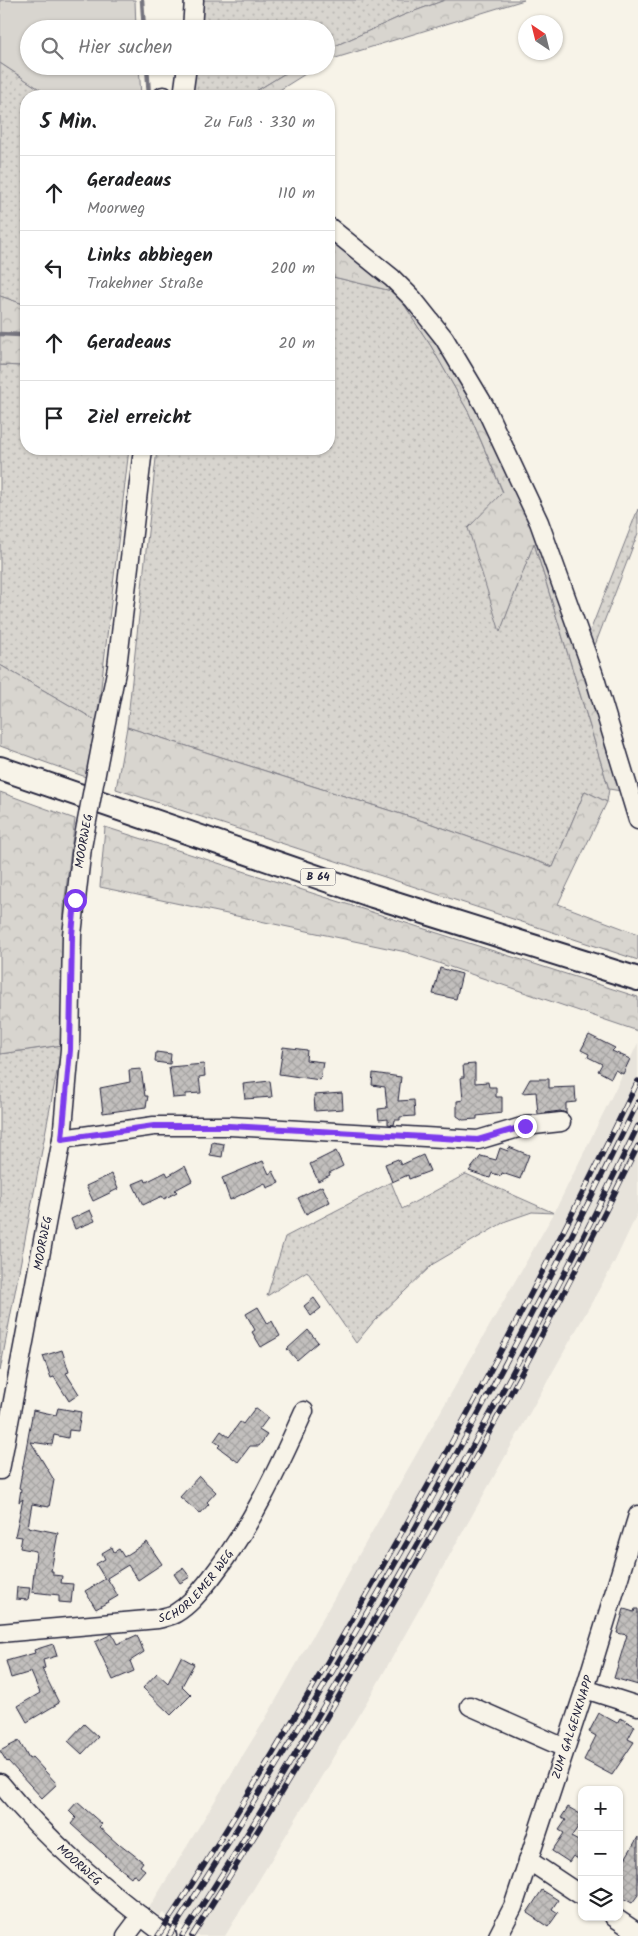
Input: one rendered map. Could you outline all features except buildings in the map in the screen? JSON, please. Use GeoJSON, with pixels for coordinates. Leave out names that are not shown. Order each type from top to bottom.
{"type":"FeatureCollection","features":[{"type":"Feature","properties":{"kind":"main road","name":"B 64"},"geometry":{"type":"LineString","coordinates":[[0,768],[373,896],[638,979]]}},
{"type":"Feature","properties":{"kind":"street"},"geometry":{"type":"LineString","coordinates":[[193,20],[194,0]]}},
{"type":"Feature","properties":{"kind":"street"},"geometry":{"type":"LineString","coordinates":[[184,90],[186,75]]}},
{"type":"Feature","properties":{"kind":"street"},"geometry":{"type":"LineString","coordinates":[[335,232],[392,278],[413,299],[444,338],[484,405],[539,522],[594,675],[638,820]]}},
{"type":"Feature","properties":{"kind":"street","name":"MOORWEG"},"geometry":{"type":"LineString","coordinates":[[0,1470],[62,1139],[70,1050],[72,935],[82,847],[117,667],[142,455]]}},
{"type":"Feature","properties":{"kind":"street"},"geometry":{"type":"LineString","coordinates":[[62,1139],[154,1126],[229,1126],[478,1140],[525,1126],[561,1122]]}},
{"type":"Feature","properties":{"kind":"street","name":"SCHORLEMER WEG"},"geometry":{"type":"LineString","coordinates":[[0,1632],[158,1619],[176,1613],[196,1597],[225,1561],[252,1519],[304,1411]]}},
{"type":"Feature","properties":{"kind":"street","name":"ZUM GALGENKNAPP"},"geometry":{"type":"LineString","coordinates":[[498,1936],[513,1907],[585,1689],[638,1515]]}},
{"type":"Feature","properties":{"kind":"street"},"geometry":{"type":"LineString","coordinates":[[585,1689],[638,1706]]}},
{"type":"Feature","properties":{"kind":"street"},"geometry":{"type":"LineString","coordinates":[[470,1706],[565,1748]]}},
{"type":"Feature","properties":{"kind":"street","name":"MOORWEG"},"geometry":{"type":"LineString","coordinates":[[0,1783],[23,1811],[79,1865],[167,1936]]}},
{"type":"Feature","properties":{"kind":"street"},"geometry":{"type":"LineString","coordinates":[[528,1860],[578,1893]]}},
{"type":"Feature","properties":{"kind":"street"},"geometry":{"type":"LineString","coordinates":[[126,1936],[141,1916]]}},
{"type":"Feature","properties":{"kind":"street"},"geometry":{"type":"LineString","coordinates":[[620,1921],[638,1933]]}},
{"type":"Feature","properties":{"kind":"shaded area"},"geometry":{"type":"Polygon","coordinates":[[[638,1043],[638,1212],[615,1261],[375,1688],[225,1936],[196,1936],[163,1913],[160,1916],[149,1908],[264,1721],[554,1213],[638,1043]]]}},
{"type":"Feature","properties":{"kind":"green space"},"geometry":{"type":"Polygon","coordinates":[[[0,0],[135,0],[136,20],[20,20],[20,75],[140,75],[141,90],[41,90],[0,63],[0,0]]]}},
{"type":"Feature","properties":{"kind":"green space"},"geometry":{"type":"Polygon","coordinates":[[[202,0],[445,0],[404,15],[335,46],[335,20],[200,20],[202,0]]]}},
{"type":"Feature","properties":{"kind":"green space"},"geometry":{"type":"Polygon","coordinates":[[[445,0],[524,0],[335,58],[335,46],[404,15],[445,0]]]}},
{"type":"Feature","properties":{"kind":"green space"},"geometry":{"type":"Polygon","coordinates":[[[0,63],[41,90],[20,90],[20,303],[0,296],[0,63]]]}},
{"type":"Feature","properties":{"kind":"green space"},"geometry":{"type":"Polygon","coordinates":[[[193,75],[282,75],[258,90],[192,90],[193,75]]]}},
{"type":"Feature","properties":{"kind":"green space"},"geometry":{"type":"Polygon","coordinates":[[[282,75],[304,75],[280,90],[258,90],[282,75]]]}},
{"type":"Feature","properties":{"kind":"green space"},"geometry":{"type":"Polygon","coordinates":[[[335,240],[396,292],[335,277],[335,240]]]}},
{"type":"Feature","properties":{"kind":"green space"},"geometry":{"type":"Polygon","coordinates":[[[335,277],[396,292],[431,346],[469,413],[503,493],[500,631],[534,543],[609,789],[607,802],[585,791],[553,867],[429,823],[127,727],[156,455],[335,455],[335,277]]]}},
{"type":"Feature","properties":{"kind":"green space"},"geometry":{"type":"Polygon","coordinates":[[[0,296],[20,303],[20,366],[0,365],[0,296]]]}},
{"type":"Feature","properties":{"kind":"green space"},"geometry":{"type":"Polygon","coordinates":[[[420,315],[481,406],[547,551],[627,792],[609,789],[534,543],[500,632],[468,528],[503,492],[469,413],[431,346],[412,318],[420,315]]]}},
{"type":"Feature","properties":{"kind":"green space"},"geometry":{"type":"Polygon","coordinates":[[[0,365],[20,366],[20,455],[128,455],[97,721],[0,665],[0,365]]]}},
{"type":"Feature","properties":{"kind":"green space"},"geometry":{"type":"Polygon","coordinates":[[[638,509],[638,533],[592,653],[587,639],[638,509]]]}},
{"type":"Feature","properties":{"kind":"green space"},"geometry":{"type":"Polygon","coordinates":[[[0,665],[97,721],[86,777],[0,746],[0,665]]]}},
{"type":"Feature","properties":{"kind":"green space"},"geometry":{"type":"Polygon","coordinates":[[[127,727],[429,823],[553,867],[585,791],[607,802],[558,904],[638,934],[638,960],[116,789],[127,727]]]}},
{"type":"Feature","properties":{"kind":"green space"},"geometry":{"type":"Polygon","coordinates":[[[0,792],[75,819],[64,905],[62,1045],[0,1054],[0,792]]]}},
{"type":"Feature","properties":{"kind":"green space"},"geometry":{"type":"Polygon","coordinates":[[[105,827],[638,997],[638,1031],[406,952],[100,887],[105,827]]]}},
{"type":"Feature","properties":{"kind":"green space"},"geometry":{"type":"Polygon","coordinates":[[[62,1045],[0,1371],[0,1054],[62,1045]]]}},
{"type":"Feature","properties":{"kind":"green space"},"geometry":{"type":"Polygon","coordinates":[[[466,1174],[554,1213],[532,1212],[506,1221],[433,1264],[374,1321],[356,1343],[307,1271],[267,1296],[285,1237],[391,1182],[402,1209],[466,1174]]]}},
{"type":"Feature","properties":{"kind":"waterway"},"geometry":{"type":"LineString","coordinates":[[142,0],[143,20]]}},
{"type":"Feature","properties":{"kind":"waterway"},"geometry":{"type":"LineString","coordinates":[[148,75],[149,90]]}},
{"type":"Feature","properties":{"kind":"waterway"},"geometry":{"type":"LineString","coordinates":[[0,334],[20,335]]}},
{"type":"Feature","properties":{"kind":"railway"},"geometry":{"type":"LineString","coordinates":[[158,1936],[270,1759],[414,1511],[529,1298],[638,1081]]}},
{"type":"Feature","properties":{"kind":"railway"},"geometry":{"type":"LineString","coordinates":[[169,1936],[296,1733],[416,1526],[530,1316],[638,1102]]}},
{"type":"Feature","properties":{"kind":"railway"},"geometry":{"type":"LineString","coordinates":[[182,1936],[292,1760],[430,1523],[537,1326],[638,1126]]}},
{"type":"Feature","properties":{"kind":"railway"},"geometry":{"type":"LineString","coordinates":[[192,1936],[311,1743],[426,1547],[535,1348],[638,1146]]}},
{"type":"Feature","properties":{"kind":"route"},"geometry":{"type":"LineString","coordinates":[[75,900],[72,935],[70,1050],[62,1139],[154,1126],[229,1126],[478,1140],[525,1126]]}}]}
